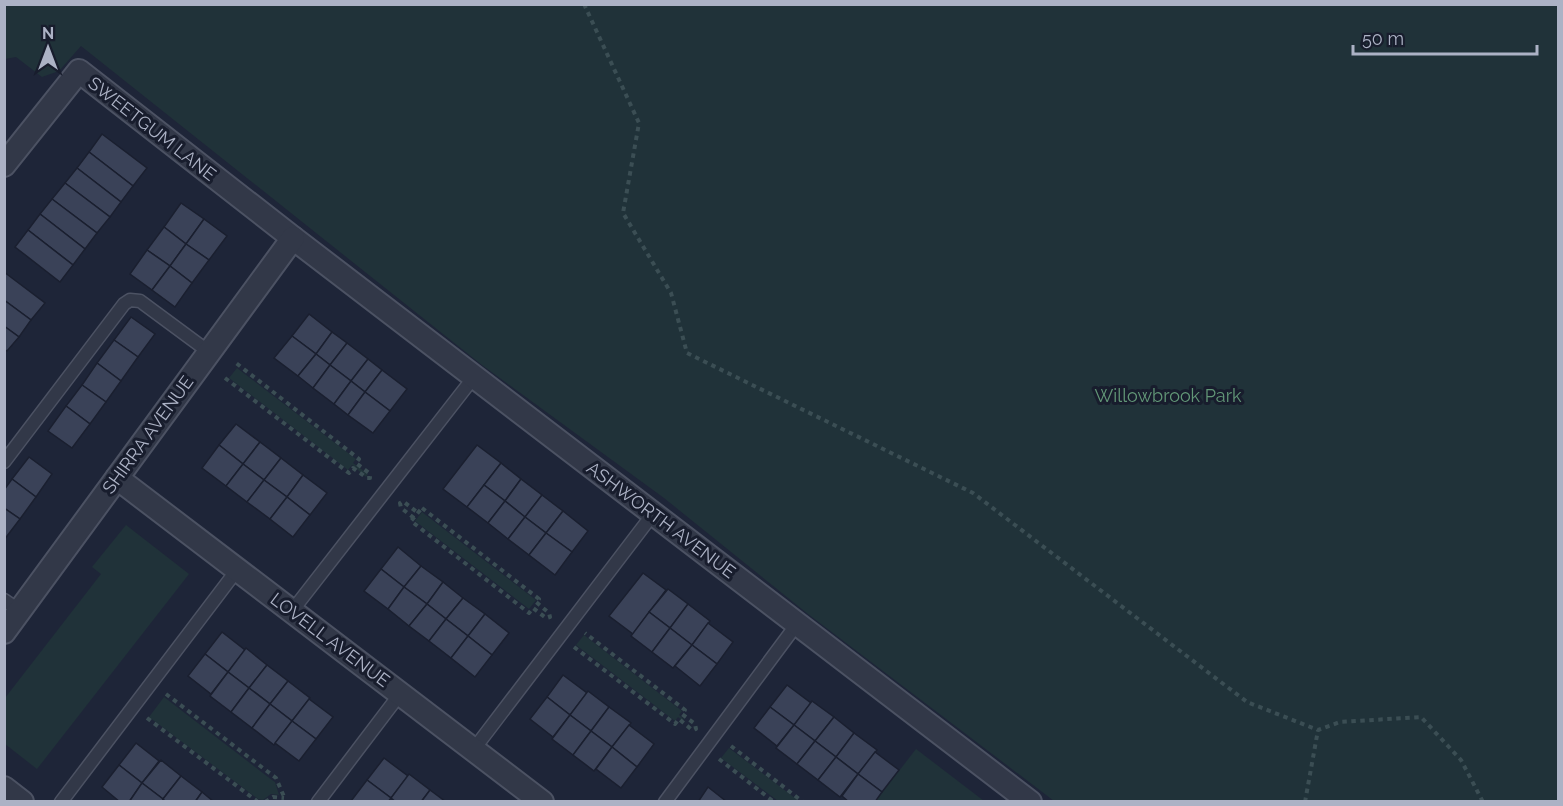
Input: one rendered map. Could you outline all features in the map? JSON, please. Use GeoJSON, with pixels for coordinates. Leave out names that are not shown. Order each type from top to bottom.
{"type":"FeatureCollection","features":[{"type":"Feature","properties":{"kind":"street","name":"SWEETGUM LANE"},"geometry":{"type":"LineString","coordinates":[[4,165],[79,71],[292,238]]}},
{"type":"Feature","properties":{"kind":"street","name":"SHIRRA AVENUE"},"geometry":{"type":"LineString","coordinates":[[4,632],[12,606],[117,478],[292,238]]}},
{"type":"Feature","properties":{"kind":"street","name":"ASHWORTH AVENUE"},"geometry":{"type":"LineString","coordinates":[[292,238],[1030,801]]}},
{"type":"Feature","properties":{"kind":"street","name":"LOVELL AVENUE"},"geometry":{"type":"LineString","coordinates":[[117,478],[542,801]]}},
{"type":"Feature","properties":{"kind":"street"},"geometry":{"type":"LineString","coordinates":[[4,788],[22,801]]}},
{"type":"Feature","properties":{"kind":"lane"},"geometry":{"type":"LineString","coordinates":[[4,462],[124,304],[130,300],[140,301],[209,352]]}},
{"type":"Feature","properties":{"kind":"lane"},"geometry":{"type":"LineString","coordinates":[[292,611],[474,377]]}},
{"type":"Feature","properties":{"kind":"lane"},"geometry":{"type":"LineString","coordinates":[[474,749],[653,514]]}},
{"type":"Feature","properties":{"kind":"lane"},"geometry":{"type":"LineString","coordinates":[[61,801],[237,570]]}},
{"type":"Feature","properties":{"kind":"lane"},"geometry":{"type":"LineString","coordinates":[[665,801],[797,624]]}},
{"type":"Feature","properties":{"kind":"lane"},"geometry":{"type":"LineString","coordinates":[[318,801],[400,694]]}},
{"type":"Feature","properties":{"kind":"path"},"geometry":{"type":"LineString","coordinates":[[584,4],[639,123],[623,213],[671,293],[687,353],[973,493],[1247,702],[1318,730],[1340,722],[1421,717],[1461,760],[1483,801]]}},
{"type":"Feature","properties":{"kind":"path"},"geometry":{"type":"LineString","coordinates":[[225,378],[349,473],[353,468],[370,478],[369,473],[356,463],[359,459],[236,363]]}},
{"type":"Feature","properties":{"kind":"path"},"geometry":{"type":"LineString","coordinates":[[414,518],[401,508],[400,503],[404,502],[418,513]]}},
{"type":"Feature","properties":{"kind":"path"},"geometry":{"type":"LineString","coordinates":[[422,508],[539,599],[536,602],[549,613],[550,617],[546,618],[533,608],[529,613],[411,521],[418,513],[422,508]]}},
{"type":"Feature","properties":{"kind":"path"},"geometry":{"type":"LineString","coordinates":[[574,647],[675,724],[679,719],[692,730],[696,729],[695,724],[682,714],[685,710],[585,633]]}},
{"type":"Feature","properties":{"kind":"path"},"geometry":{"type":"LineString","coordinates":[[166,694],[276,778],[285,799],[273,797],[265,801]]}},
{"type":"Feature","properties":{"kind":"path"},"geometry":{"type":"LineString","coordinates":[[147,718],[258,801]]}},
{"type":"Feature","properties":{"kind":"path"},"geometry":{"type":"LineString","coordinates":[[1305,801],[1318,730]]}},
{"type":"Feature","properties":{"kind":"path"},"geometry":{"type":"LineString","coordinates":[[731,746],[803,801]]}},
{"type":"Feature","properties":{"kind":"path"},"geometry":{"type":"LineString","coordinates":[[719,759],[774,801]]}},
{"type":"Feature","properties":{"kind":"green space","name":"Willowbrook Park"},"geometry":{"type":"Polygon","coordinates":[[[5,4],[1558,5],[1558,801],[1054,801],[808,614],[664,498],[482,365],[81,46],[59,71],[42,77],[16,57],[5,59],[5,4]]]}},
{"type":"Feature","properties":{"kind":"green space"},"geometry":{"type":"Polygon","coordinates":[[[237,368],[356,459],[353,463],[368,474],[366,477],[352,465],[348,470],[229,378],[237,368]]]}},
{"type":"Feature","properties":{"kind":"green space"},"geometry":{"type":"Polygon","coordinates":[[[422,512],[536,600],[529,609],[415,521],[422,512]]]}},
{"type":"Feature","properties":{"kind":"green space"},"geometry":{"type":"Polygon","coordinates":[[[126,525],[189,574],[37,769],[5,744],[5,698],[101,574],[92,567],[126,525]]]}},
{"type":"Feature","properties":{"kind":"green space"},"geometry":{"type":"Polygon","coordinates":[[[584,635],[682,711],[679,715],[684,719],[683,721],[678,717],[675,721],[576,645],[584,635]]]}},
{"type":"Feature","properties":{"kind":"green space"},"geometry":{"type":"Polygon","coordinates":[[[164,697],[275,782],[279,795],[271,794],[263,800],[258,799],[149,717],[164,697]]]}},
{"type":"Feature","properties":{"kind":"green space"},"geometry":{"type":"Polygon","coordinates":[[[729,748],[799,801],[778,801],[721,758],[729,748]]]}},
{"type":"Feature","properties":{"kind":"green space"},"geometry":{"type":"Polygon","coordinates":[[[916,749],[984,801],[875,802],[916,749]]]}},
{"type":"Feature","properties":{"kind":"building"},"geometry":{"type":"Polygon","coordinates":[[[102,134],[147,168],[133,186],[89,152],[102,134]]]}},
{"type":"Feature","properties":{"kind":"building"},"geometry":{"type":"Polygon","coordinates":[[[89,152],[133,186],[121,202],[77,168],[89,152]]]}},
{"type":"Feature","properties":{"kind":"building"},"geometry":{"type":"Polygon","coordinates":[[[77,168],[121,202],[110,217],[65,183],[77,168]]]}},
{"type":"Feature","properties":{"kind":"building"},"geometry":{"type":"Polygon","coordinates":[[[65,183],[110,217],[97,233],[52,199],[65,183]]]}},
{"type":"Feature","properties":{"kind":"building"},"geometry":{"type":"Polygon","coordinates":[[[52,199],[97,233],[85,249],[40,214],[52,199]]]}},
{"type":"Feature","properties":{"kind":"building"},"geometry":{"type":"Polygon","coordinates":[[[181,203],[204,219],[186,244],[164,227],[181,203]]]}},
{"type":"Feature","properties":{"kind":"building"},"geometry":{"type":"Polygon","coordinates":[[[40,214],[85,249],[73,265],[28,230],[40,214]]]}},
{"type":"Feature","properties":{"kind":"building"},"geometry":{"type":"Polygon","coordinates":[[[204,219],[227,236],[209,260],[186,244],[204,219]]]}},
{"type":"Feature","properties":{"kind":"building"},"geometry":{"type":"Polygon","coordinates":[[[164,227],[186,244],[170,266],[147,250],[164,227]]]}},
{"type":"Feature","properties":{"kind":"building"},"geometry":{"type":"Polygon","coordinates":[[[28,230],[73,265],[60,282],[15,247],[28,230]]]}},
{"type":"Feature","properties":{"kind":"building"},"geometry":{"type":"Polygon","coordinates":[[[186,244],[209,260],[192,283],[170,266],[186,244]]]}},
{"type":"Feature","properties":{"kind":"building"},"geometry":{"type":"Polygon","coordinates":[[[147,250],[170,266],[152,290],[130,274],[147,250]]]}},
{"type":"Feature","properties":{"kind":"building"},"geometry":{"type":"Polygon","coordinates":[[[170,266],[192,283],[175,307],[152,290],[170,266]]]}},
{"type":"Feature","properties":{"kind":"building"},"geometry":{"type":"Polygon","coordinates":[[[4,272],[45,303],[31,320],[4,300],[4,272]]]}},
{"type":"Feature","properties":{"kind":"building"},"geometry":{"type":"Polygon","coordinates":[[[4,300],[31,320],[19,337],[4,326],[4,300]]]}},
{"type":"Feature","properties":{"kind":"building"},"geometry":{"type":"Polygon","coordinates":[[[309,314],[332,332],[316,354],[292,336],[309,314]]]}},
{"type":"Feature","properties":{"kind":"building"},"geometry":{"type":"Polygon","coordinates":[[[131,317],[155,334],[138,357],[114,340],[131,317]]]}},
{"type":"Feature","properties":{"kind":"building"},"geometry":{"type":"Polygon","coordinates":[[[4,326],[19,337],[7,351],[4,349],[4,326]]]}},
{"type":"Feature","properties":{"kind":"building"},"geometry":{"type":"Polygon","coordinates":[[[332,332],[347,343],[330,365],[316,354],[332,332]]]}},
{"type":"Feature","properties":{"kind":"building"},"geometry":{"type":"Polygon","coordinates":[[[292,336],[316,354],[298,376],[274,358],[292,336]]]}},
{"type":"Feature","properties":{"kind":"building"},"geometry":{"type":"Polygon","coordinates":[[[114,340],[138,357],[121,381],[97,363],[114,340]]]}},
{"type":"Feature","properties":{"kind":"building"},"geometry":{"type":"Polygon","coordinates":[[[347,343],[368,359],[351,381],[330,365],[347,343]]]}},
{"type":"Feature","properties":{"kind":"building"},"geometry":{"type":"Polygon","coordinates":[[[316,354],[330,365],[313,388],[298,376],[316,354]]]}},
{"type":"Feature","properties":{"kind":"building"},"geometry":{"type":"Polygon","coordinates":[[[368,359],[382,370],[365,392],[351,381],[368,359]]]}},
{"type":"Feature","properties":{"kind":"building"},"geometry":{"type":"Polygon","coordinates":[[[97,363],[121,381],[106,402],[82,385],[97,363]]]}},
{"type":"Feature","properties":{"kind":"building"},"geometry":{"type":"Polygon","coordinates":[[[330,365],[351,381],[334,404],[313,388],[330,365]]]}},
{"type":"Feature","properties":{"kind":"building"},"geometry":{"type":"Polygon","coordinates":[[[382,370],[407,389],[390,411],[365,392],[382,370]]]}},
{"type":"Feature","properties":{"kind":"building"},"geometry":{"type":"Polygon","coordinates":[[[351,381],[365,392],[348,415],[334,404],[351,381]]]}},
{"type":"Feature","properties":{"kind":"building"},"geometry":{"type":"Polygon","coordinates":[[[82,385],[106,402],[90,424],[66,406],[82,385]]]}},
{"type":"Feature","properties":{"kind":"building"},"geometry":{"type":"Polygon","coordinates":[[[365,392],[390,411],[373,433],[348,415],[365,392]]]}},
{"type":"Feature","properties":{"kind":"building"},"geometry":{"type":"Polygon","coordinates":[[[66,406],[90,424],[72,448],[48,431],[66,406]]]}},
{"type":"Feature","properties":{"kind":"building"},"geometry":{"type":"Polygon","coordinates":[[[236,424],[260,442],[243,464],[219,445],[236,424]]]}},
{"type":"Feature","properties":{"kind":"building"},"geometry":{"type":"Polygon","coordinates":[[[260,442],[281,458],[264,480],[243,464],[260,442]]]}},
{"type":"Feature","properties":{"kind":"building"},"geometry":{"type":"Polygon","coordinates":[[[219,445],[243,464],[226,486],[202,468],[219,445]]]}},
{"type":"Feature","properties":{"kind":"building"},"geometry":{"type":"Polygon","coordinates":[[[477,445],[501,463],[467,507],[443,489],[477,445]]]}},
{"type":"Feature","properties":{"kind":"building"},"geometry":{"type":"Polygon","coordinates":[[[29,457],[52,474],[36,497],[12,479],[29,457]]]}},
{"type":"Feature","properties":{"kind":"building"},"geometry":{"type":"Polygon","coordinates":[[[281,458],[303,475],[287,497],[264,480],[281,458]]]}},
{"type":"Feature","properties":{"kind":"building"},"geometry":{"type":"Polygon","coordinates":[[[501,463],[521,479],[505,501],[484,485],[501,463]]]}},
{"type":"Feature","properties":{"kind":"building"},"geometry":{"type":"Polygon","coordinates":[[[243,464],[264,480],[247,502],[226,486],[243,464]]]}},
{"type":"Feature","properties":{"kind":"building"},"geometry":{"type":"Polygon","coordinates":[[[303,475],[327,493],[310,515],[287,497],[303,475]]]}},
{"type":"Feature","properties":{"kind":"building"},"geometry":{"type":"Polygon","coordinates":[[[12,479],[36,497],[20,519],[4,508],[4,490],[12,479]]]}},
{"type":"Feature","properties":{"kind":"building"},"geometry":{"type":"Polygon","coordinates":[[[521,479],[542,495],[525,517],[505,501],[521,479]]]}},
{"type":"Feature","properties":{"kind":"building"},"geometry":{"type":"Polygon","coordinates":[[[264,480],[287,497],[270,519],[247,502],[264,480]]]}},
{"type":"Feature","properties":{"kind":"building"},"geometry":{"type":"Polygon","coordinates":[[[484,485],[505,501],[488,523],[467,507],[484,485]]]}},
{"type":"Feature","properties":{"kind":"building"},"geometry":{"type":"Polygon","coordinates":[[[542,495],[563,511],[546,533],[525,517],[542,495]]]}},
{"type":"Feature","properties":{"kind":"building"},"geometry":{"type":"Polygon","coordinates":[[[287,497],[310,515],[293,537],[270,519],[287,497]]]}},
{"type":"Feature","properties":{"kind":"building"},"geometry":{"type":"Polygon","coordinates":[[[505,501],[525,517],[508,539],[488,523],[505,501]]]}},
{"type":"Feature","properties":{"kind":"building"},"geometry":{"type":"Polygon","coordinates":[[[4,508],[20,519],[4,540],[4,508]]]}},
{"type":"Feature","properties":{"kind":"building"},"geometry":{"type":"Polygon","coordinates":[[[563,511],[588,531],[572,552],[546,533],[563,511]]]}},
{"type":"Feature","properties":{"kind":"building"},"geometry":{"type":"Polygon","coordinates":[[[525,517],[546,533],[529,555],[508,539],[525,517]]]}},
{"type":"Feature","properties":{"kind":"building"},"geometry":{"type":"Polygon","coordinates":[[[546,533],[572,552],[555,575],[529,555],[546,533]]]}},
{"type":"Feature","properties":{"kind":"building"},"geometry":{"type":"Polygon","coordinates":[[[398,547],[421,566],[404,587],[381,569],[398,547]]]}},
{"type":"Feature","properties":{"kind":"building"},"geometry":{"type":"Polygon","coordinates":[[[421,566],[443,582],[427,604],[404,587],[421,566]]]}},
{"type":"Feature","properties":{"kind":"building"},"geometry":{"type":"Polygon","coordinates":[[[381,569],[404,587],[388,609],[364,591],[381,569]]]}},
{"type":"Feature","properties":{"kind":"building"},"geometry":{"type":"Polygon","coordinates":[[[643,573],[666,590],[633,634],[609,616],[643,573]]]}},
{"type":"Feature","properties":{"kind":"building"},"geometry":{"type":"Polygon","coordinates":[[[443,582],[463,598],[446,619],[427,604],[443,582]]]}},
{"type":"Feature","properties":{"kind":"building"},"geometry":{"type":"Polygon","coordinates":[[[404,587],[427,604],[409,626],[388,609],[404,587]]]}},
{"type":"Feature","properties":{"kind":"building"},"geometry":{"type":"Polygon","coordinates":[[[668,589],[688,604],[670,628],[649,612],[668,589]]]}},
{"type":"Feature","properties":{"kind":"building"},"geometry":{"type":"Polygon","coordinates":[[[463,598],[485,614],[468,636],[446,619],[463,598]]]}},
{"type":"Feature","properties":{"kind":"building"},"geometry":{"type":"Polygon","coordinates":[[[427,604],[446,619],[429,641],[409,626],[427,604]]]}},
{"type":"Feature","properties":{"kind":"building"},"geometry":{"type":"Polygon","coordinates":[[[688,604],[710,621],[692,645],[670,628],[688,604]]]}},
{"type":"Feature","properties":{"kind":"building"},"geometry":{"type":"Polygon","coordinates":[[[649,612],[670,628],[652,652],[631,636],[649,612]]]}},
{"type":"Feature","properties":{"kind":"building"},"geometry":{"type":"Polygon","coordinates":[[[485,614],[509,633],[492,655],[468,636],[485,614]]]}},
{"type":"Feature","properties":{"kind":"building"},"geometry":{"type":"Polygon","coordinates":[[[446,619],[468,636],[451,658],[429,641],[446,619]]]}},
{"type":"Feature","properties":{"kind":"building"},"geometry":{"type":"Polygon","coordinates":[[[708,623],[733,642],[717,664],[692,645],[708,623]]]}},
{"type":"Feature","properties":{"kind":"building"},"geometry":{"type":"Polygon","coordinates":[[[670,628],[692,645],[673,668],[652,652],[670,628]]]}},
{"type":"Feature","properties":{"kind":"building"},"geometry":{"type":"Polygon","coordinates":[[[222,632],[245,650],[228,672],[205,654],[222,632]]]}},
{"type":"Feature","properties":{"kind":"building"},"geometry":{"type":"Polygon","coordinates":[[[468,636],[492,655],[475,677],[451,658],[468,636]]]}},
{"type":"Feature","properties":{"kind":"building"},"geometry":{"type":"Polygon","coordinates":[[[692,645],[717,664],[700,686],[675,666],[692,645]]]}},
{"type":"Feature","properties":{"kind":"building"},"geometry":{"type":"Polygon","coordinates":[[[246,648],[267,665],[249,688],[228,672],[246,648]]]}},
{"type":"Feature","properties":{"kind":"building"},"geometry":{"type":"Polygon","coordinates":[[[205,654],[228,672],[211,694],[188,676],[205,654]]]}},
{"type":"Feature","properties":{"kind":"building"},"geometry":{"type":"Polygon","coordinates":[[[267,665],[288,681],[270,704],[249,688],[267,665]]]}},
{"type":"Feature","properties":{"kind":"building"},"geometry":{"type":"Polygon","coordinates":[[[228,672],[249,688],[231,712],[210,696],[228,672]]]}},
{"type":"Feature","properties":{"kind":"building"},"geometry":{"type":"Polygon","coordinates":[[[563,675],[587,693],[570,715],[547,697],[563,675]]]}},
{"type":"Feature","properties":{"kind":"building"},"geometry":{"type":"Polygon","coordinates":[[[288,681],[310,698],[292,721],[270,704],[288,681]]]}},
{"type":"Feature","properties":{"kind":"building"},"geometry":{"type":"Polygon","coordinates":[[[787,685],[811,703],[794,725],[770,707],[787,685]]]}},
{"type":"Feature","properties":{"kind":"building"},"geometry":{"type":"Polygon","coordinates":[[[249,688],[270,704],[252,728],[231,712],[249,688]]]}},
{"type":"Feature","properties":{"kind":"building"},"geometry":{"type":"Polygon","coordinates":[[[588,691],[609,707],[591,731],[570,715],[588,691]]]}},
{"type":"Feature","properties":{"kind":"building"},"geometry":{"type":"Polygon","coordinates":[[[547,697],[570,715],[553,737],[530,719],[547,697]]]}},
{"type":"Feature","properties":{"kind":"building"},"geometry":{"type":"Polygon","coordinates":[[[309,699],[333,717],[316,739],[292,721],[309,699]]]}},
{"type":"Feature","properties":{"kind":"building"},"geometry":{"type":"Polygon","coordinates":[[[812,701],[834,717],[815,741],[794,725],[812,701]]]}},
{"type":"Feature","properties":{"kind":"building"},"geometry":{"type":"Polygon","coordinates":[[[270,704],[292,721],[274,745],[252,728],[270,704]]]}},
{"type":"Feature","properties":{"kind":"building"},"geometry":{"type":"Polygon","coordinates":[[[609,707],[631,723],[612,747],[591,731],[609,707]]]}},
{"type":"Feature","properties":{"kind":"building"},"geometry":{"type":"Polygon","coordinates":[[[770,707],[794,725],[777,746],[754,728],[770,707]]]}},
{"type":"Feature","properties":{"kind":"building"},"geometry":{"type":"Polygon","coordinates":[[[570,715],[591,731],[573,755],[552,739],[570,715]]]}},
{"type":"Feature","properties":{"kind":"building"},"geometry":{"type":"Polygon","coordinates":[[[834,717],[854,733],[836,757],[815,741],[834,717]]]}},
{"type":"Feature","properties":{"kind":"building"},"geometry":{"type":"Polygon","coordinates":[[[292,721],[316,739],[299,761],[275,743],[292,721]]]}},
{"type":"Feature","properties":{"kind":"building"},"geometry":{"type":"Polygon","coordinates":[[[629,725],[654,744],[637,767],[612,747],[629,725]]]}},
{"type":"Feature","properties":{"kind":"building"},"geometry":{"type":"Polygon","coordinates":[[[794,725],[815,741],[797,764],[776,748],[794,725]]]}},
{"type":"Feature","properties":{"kind":"building"},"geometry":{"type":"Polygon","coordinates":[[[591,731],[612,747],[594,771],[573,755],[591,731]]]}},
{"type":"Feature","properties":{"kind":"building"},"geometry":{"type":"Polygon","coordinates":[[[854,733],[877,750],[858,774],[836,757],[854,733]]]}},
{"type":"Feature","properties":{"kind":"building"},"geometry":{"type":"Polygon","coordinates":[[[815,741],[836,757],[818,780],[797,764],[815,741]]]}},
{"type":"Feature","properties":{"kind":"building"},"geometry":{"type":"Polygon","coordinates":[[[136,743],[159,761],[142,783],[119,765],[136,743]]]}},
{"type":"Feature","properties":{"kind":"building"},"geometry":{"type":"Polygon","coordinates":[[[612,747],[637,767],[621,788],[596,769],[612,747]]]}},
{"type":"Feature","properties":{"kind":"building"},"geometry":{"type":"Polygon","coordinates":[[[875,752],[899,770],[882,792],[858,774],[875,752]]]}},
{"type":"Feature","properties":{"kind":"building"},"geometry":{"type":"Polygon","coordinates":[[[836,757],[858,774],[840,797],[818,780],[836,757]]]}},
{"type":"Feature","properties":{"kind":"building"},"geometry":{"type":"Polygon","coordinates":[[[384,758],[408,776],[391,798],[367,780],[384,758]]]}},
{"type":"Feature","properties":{"kind":"building"},"geometry":{"type":"Polygon","coordinates":[[[161,760],[181,776],[163,799],[142,783],[161,760]]]}},
{"type":"Feature","properties":{"kind":"building"},"geometry":{"type":"Polygon","coordinates":[[[119,765],[142,783],[129,802],[120,802],[102,787],[119,765]]]}},
{"type":"Feature","properties":{"kind":"building"},"geometry":{"type":"Polygon","coordinates":[[[409,774],[430,790],[421,802],[396,802],[391,798],[409,774]]]}},
{"type":"Feature","properties":{"kind":"building"},"geometry":{"type":"Polygon","coordinates":[[[858,774],[882,792],[875,802],[849,802],[842,796],[858,774]]]}},
{"type":"Feature","properties":{"kind":"building"},"geometry":{"type":"Polygon","coordinates":[[[181,776],[202,792],[195,802],[166,802],[163,799],[181,776]]]}},
{"type":"Feature","properties":{"kind":"building"},"geometry":{"type":"Polygon","coordinates":[[[367,780],[391,798],[388,802],[351,801],[367,780]]]}},
{"type":"Feature","properties":{"kind":"building"},"geometry":{"type":"Polygon","coordinates":[[[142,783],[163,799],[162,802],[129,802],[142,783]]]}},
{"type":"Feature","properties":{"kind":"building"},"geometry":{"type":"Polygon","coordinates":[[[708,787],[727,802],[698,802],[708,787]]]}},
{"type":"Feature","properties":{"kind":"building"},"geometry":{"type":"Polygon","coordinates":[[[430,790],[446,802],[421,802],[430,790]]]}},
{"type":"Feature","properties":{"kind":"building"},"geometry":{"type":"Polygon","coordinates":[[[202,792],[214,802],[195,802],[202,792]]]}}]}
